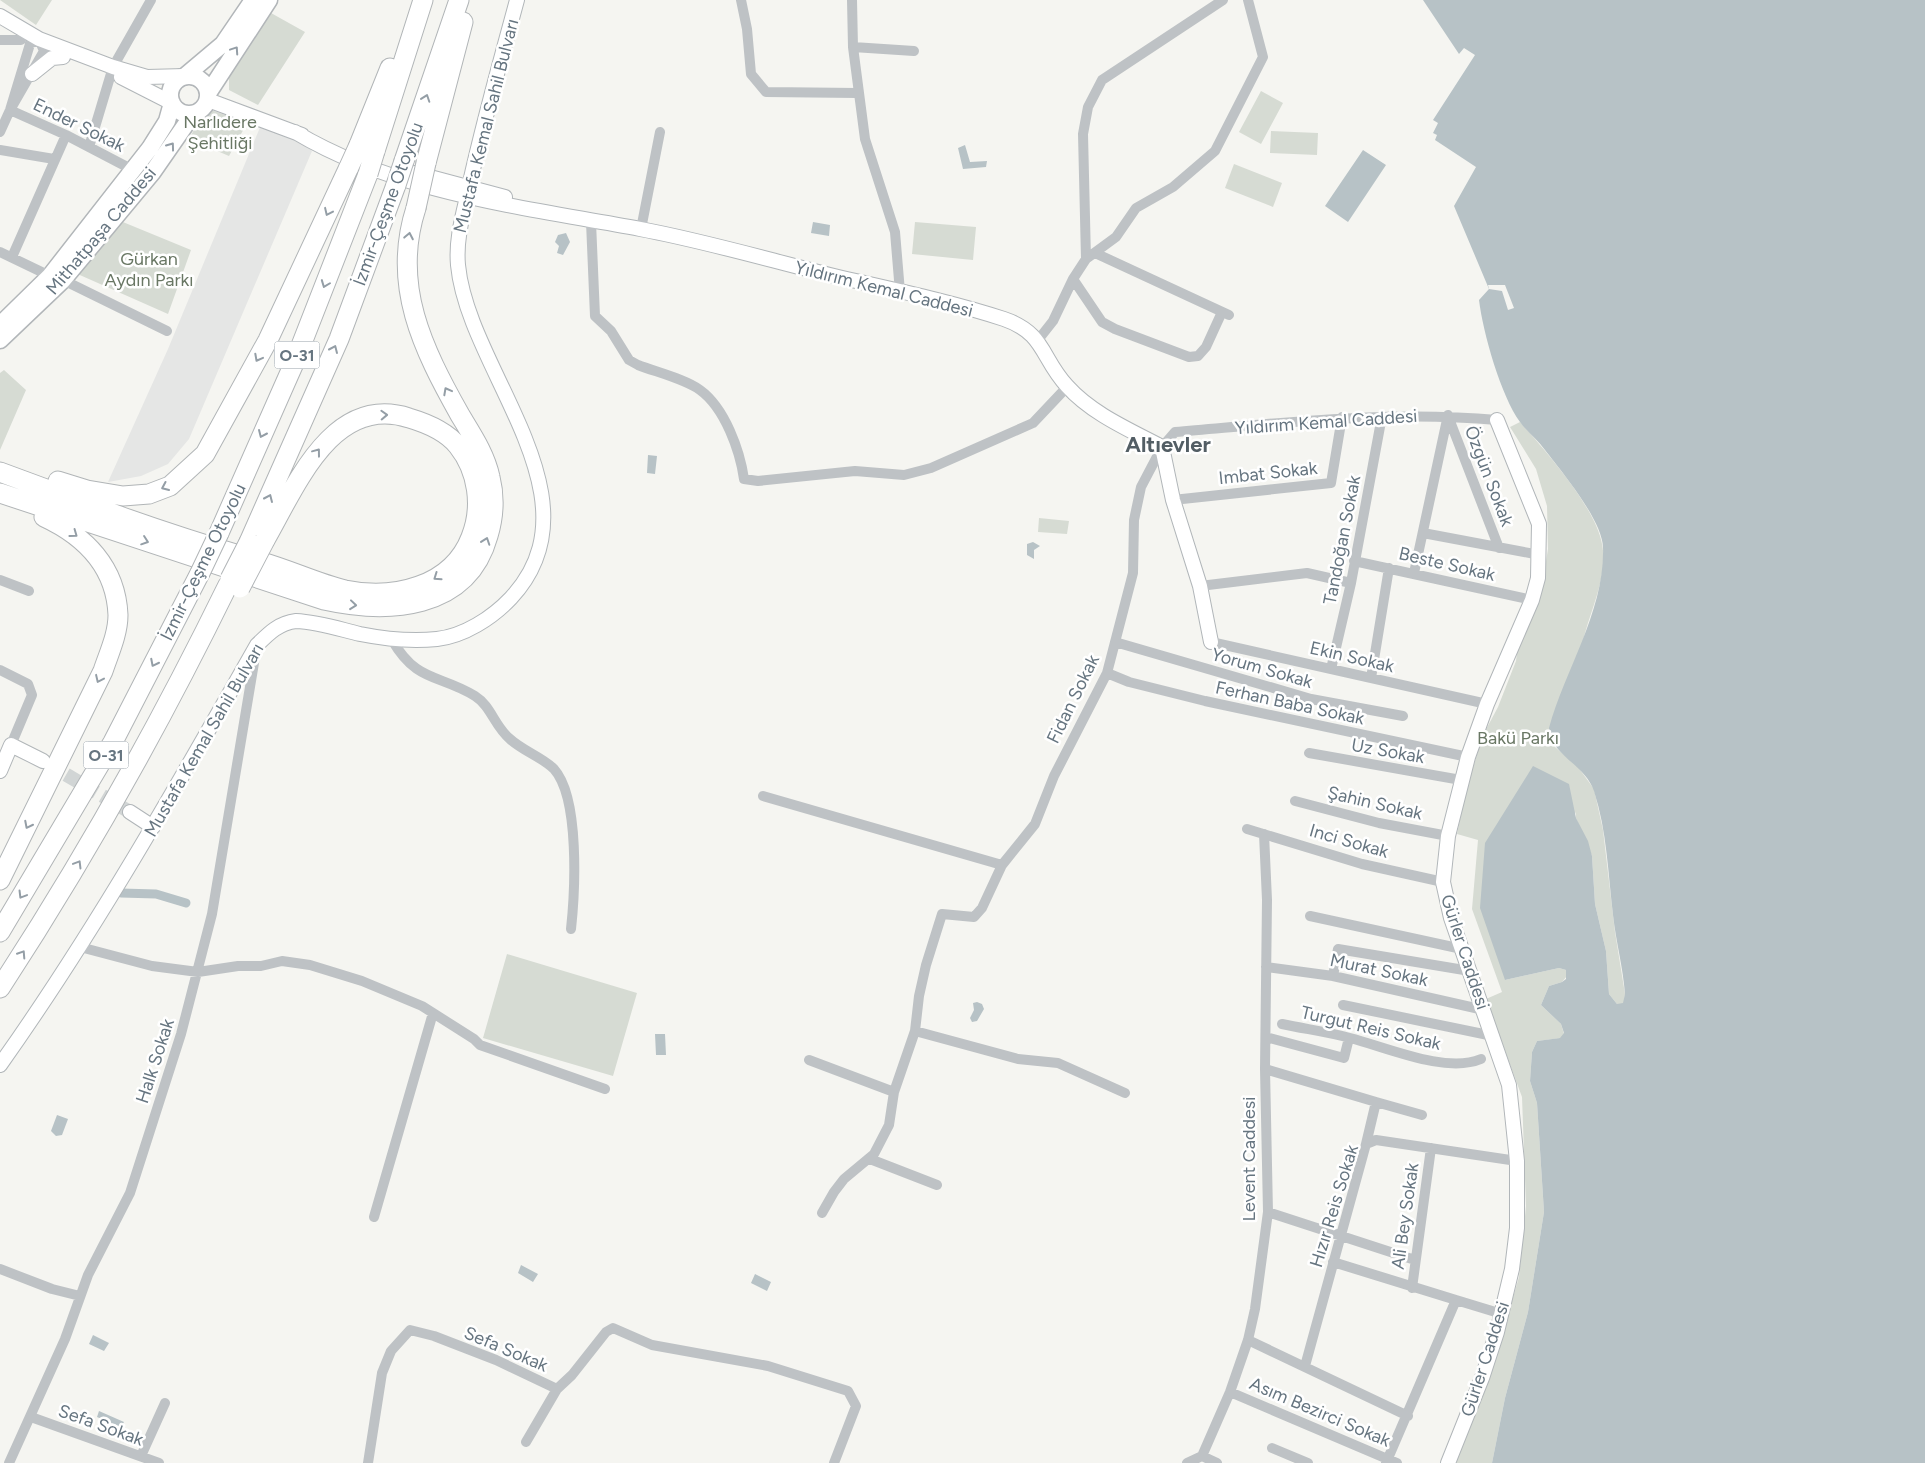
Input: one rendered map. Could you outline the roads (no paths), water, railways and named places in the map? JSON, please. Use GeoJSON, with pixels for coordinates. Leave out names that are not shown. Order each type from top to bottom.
{"type":"FeatureCollection","features":[{"type":"Feature","properties":{"kind":"highway"},"geometry":{"type":"LineString","coordinates":[[0,471],[51,478],[87,490],[123,496],[149,494],[170,486],[187,473],[205,454],[268,340],[349,168],[367,148],[387,77],[412,0]]}},
{"type":"Feature","properties":{"kind":"highway","name":"İzmir-Çeşme Otoyolu"},"geometry":{"type":"LineString","coordinates":[[0,932],[113,742],[219,533],[295,361],[368,174],[367,148],[423,0]]}},
{"type":"Feature","properties":{"kind":"highway","name":"İzmir-Çeşme Otoyolu"},"geometry":{"type":"LineString","coordinates":[[0,988],[69,878],[163,716],[257,541],[339,339],[396,185],[459,0]]}},
{"type":"Feature","properties":{"kind":"highway"},"geometry":{"type":"LineString","coordinates":[[0,495],[324,600],[346,605],[389,608],[415,604],[437,597],[459,583],[477,563],[486,546],[493,520],[494,496],[485,460],[423,345],[415,319],[406,264],[408,245],[426,163],[469,0]]}},
{"type":"Feature","properties":{"kind":"highway"},"geometry":{"type":"LineString","coordinates":[[0,471],[134,521],[312,580],[345,590],[382,592],[421,587],[438,578],[454,564],[468,546],[475,528],[478,505],[474,481],[467,460],[456,444],[425,423],[404,416],[382,414],[358,420],[338,430],[324,442],[257,541]]}},
{"type":"Feature","properties":{"kind":"highway"},"geometry":{"type":"LineString","coordinates":[[0,495],[62,525],[93,550],[106,568],[114,591],[118,616],[113,644],[103,671],[0,880]]}},
{"type":"Feature","properties":{"kind":"main road"},"geometry":{"type":"LineString","coordinates":[[253,0],[223,44],[172,86],[172,103],[183,113],[193,114],[203,109],[208,96],[269,0]]}},
{"type":"Feature","properties":{"kind":"main road"},"geometry":{"type":"LineString","coordinates":[[185,76],[197,77],[203,80],[208,96]]}},
{"type":"Feature","properties":{"kind":"main road","name":"Mithatpaşa Caddesi"},"geometry":{"type":"LineString","coordinates":[[0,325],[56,278],[150,148],[167,121],[172,103]]}},
{"type":"Feature","properties":{"kind":"main road","name":"Mithatpaşa Caddesi"},"geometry":{"type":"LineString","coordinates":[[0,340],[152,173],[193,114]]}},
{"type":"Feature","properties":{"kind":"street"},"geometry":{"type":"LineString","coordinates":[[90,147],[112,70],[151,0]]}},
{"type":"Feature","properties":{"kind":"street","name":"Mustafa Kemal Sahil Bulvarı"},"geometry":{"type":"LineString","coordinates":[[0,1065],[80,948],[154,827],[257,645],[282,624],[296,621],[392,640],[439,639],[473,628],[501,608],[523,585],[540,551],[543,518],[539,483],[525,440],[481,338],[460,280],[458,250],[467,192],[517,0]]}},
{"type":"Feature","properties":{"kind":"street"},"geometry":{"type":"LineString","coordinates":[[740,0],[747,29],[752,74],[766,92],[857,93]]}},
{"type":"Feature","properties":{"kind":"street"},"geometry":{"type":"LineString","coordinates":[[852,0],[853,47],[857,93],[865,139],[895,232],[900,292]]}},
{"type":"Feature","properties":{"kind":"street"},"geometry":{"type":"LineString","coordinates":[[1091,256],[1083,134],[1088,107],[1102,80],[1223,0]]}},
{"type":"Feature","properties":{"kind":"street"},"geometry":{"type":"LineString","coordinates":[[1038,340],[1053,321],[1073,279],[1091,256],[1116,237],[1136,208],[1173,187],[1215,151],[1263,58],[1248,0]]}},
{"type":"Feature","properties":{"kind":"street"},"geometry":{"type":"LineString","coordinates":[[0,16],[34,43]]}},
{"type":"Feature","properties":{"kind":"street"},"geometry":{"type":"LineString","coordinates":[[0,24],[34,43],[64,56],[112,70],[147,77],[185,76]]}},
{"type":"Feature","properties":{"kind":"street"},"geometry":{"type":"LineString","coordinates":[[0,40],[34,43],[112,70],[172,103]]}},
{"type":"Feature","properties":{"kind":"street"},"geometry":{"type":"LineString","coordinates":[[32,74],[34,43]]}},
{"type":"Feature","properties":{"kind":"street"},"geometry":{"type":"LineString","coordinates":[[10,110],[34,43]]}},
{"type":"Feature","properties":{"kind":"street"},"geometry":{"type":"LineString","coordinates":[[853,47],[914,51]]}},
{"type":"Feature","properties":{"kind":"street"},"geometry":{"type":"LineString","coordinates":[[0,132],[3,120],[32,74],[52,58],[64,56]]}},
{"type":"Feature","properties":{"kind":"street","name":"Yıldırım Kemal Caddesi"},"geometry":{"type":"LineString","coordinates":[[208,96],[295,132],[326,151],[375,170],[591,222],[641,229],[900,292],[1018,324],[1038,340],[1055,371],[1068,387],[1117,424],[1162,447],[1176,432],[1342,417],[1448,415],[1497,420]]}},
{"type":"Feature","properties":{"kind":"street","name":"Ender Sokak"},"geometry":{"type":"LineString","coordinates":[[10,110],[66,135],[133,170]]}},
{"type":"Feature","properties":{"kind":"street"},"geometry":{"type":"LineString","coordinates":[[641,229],[660,132]]}},
{"type":"Feature","properties":{"kind":"street"},"geometry":{"type":"LineString","coordinates":[[12,257],[54,158],[66,135]]}},
{"type":"Feature","properties":{"kind":"street"},"geometry":{"type":"LineString","coordinates":[[0,150],[54,158]]}},
{"type":"Feature","properties":{"kind":"street"},"geometry":{"type":"LineString","coordinates":[[591,222],[595,316],[611,331],[629,360],[700,390],[713,404],[732,434],[742,464],[744,479],[758,481],[855,471],[904,475],[931,468],[1033,423],[1068,387]]}},
{"type":"Feature","properties":{"kind":"street"},"geometry":{"type":"LineString","coordinates":[[0,252],[167,332]]}},
{"type":"Feature","properties":{"kind":"street"},"geometry":{"type":"LineString","coordinates":[[1073,279],[1102,322],[1114,330],[1189,356],[1198,356],[1226,313],[1091,256]]}},
{"type":"Feature","properties":{"kind":"street"},"geometry":{"type":"LineString","coordinates":[[1414,573],[1448,415]]}},
{"type":"Feature","properties":{"kind":"street","name":"Özgün Sokak"},"geometry":{"type":"LineString","coordinates":[[1448,415],[1499,548]]}},
{"type":"Feature","properties":{"kind":"street","name":"Tandoğan Sokak"},"geometry":{"type":"LineString","coordinates":[[1332,669],[1351,583],[1382,416]]}},
{"type":"Feature","properties":{"kind":"street","name":"Imbat Sokak"},"geometry":{"type":"LineString","coordinates":[[1173,500],[1331,483],[1342,417]]}},
{"type":"Feature","properties":{"kind":"street","name":"Gürler Caddesi"},"geometry":{"type":"LineString","coordinates":[[1448,1463],[1482,1378],[1502,1314],[1516,1243],[1517,1161],[1510,1085],[1462,948],[1443,882],[1448,836],[1468,757],[1487,704],[1532,600],[1538,578],[1540,555],[1539,524],[1497,420]]}},
{"type":"Feature","properties":{"kind":"street"},"geometry":{"type":"LineString","coordinates":[[1162,447],[1173,500],[1200,586],[1210,642]]}},
{"type":"Feature","properties":{"kind":"street","name":"Fidan Sokak"},"geometry":{"type":"LineString","coordinates":[[915,1032],[919,996],[942,914],[974,917],[982,908],[1002,864],[1035,824],[1054,776],[1107,673],[1133,573],[1134,520],[1141,487],[1162,447]]}},
{"type":"Feature","properties":{"kind":"street"},"geometry":{"type":"LineString","coordinates":[[1423,533],[1540,555]]}},
{"type":"Feature","properties":{"kind":"street","name":"Beste Sokak"},"geometry":{"type":"LineString","coordinates":[[1354,561],[1532,600]]}},
{"type":"Feature","properties":{"kind":"street"},"geometry":{"type":"LineString","coordinates":[[1371,678],[1390,568]]}},
{"type":"Feature","properties":{"kind":"street"},"geometry":{"type":"LineString","coordinates":[[1200,586],[1307,573],[1351,583]]}},
{"type":"Feature","properties":{"kind":"street"},"geometry":{"type":"LineString","coordinates":[[0,580],[29,591]]}},
{"type":"Feature","properties":{"kind":"street"},"geometry":{"type":"LineString","coordinates":[[392,640],[407,661],[421,672],[474,695],[487,708],[510,739],[554,770],[562,783],[572,822],[575,894],[572,929]]}},
{"type":"Feature","properties":{"kind":"street","name":"Yorum Sokak"},"geometry":{"type":"LineString","coordinates":[[1115,642],[1311,699],[1403,716]]}},
{"type":"Feature","properties":{"kind":"street","name":"Ekin Sokak"},"geometry":{"type":"LineString","coordinates":[[1210,642],[1487,704]]}},
{"type":"Feature","properties":{"kind":"street","name":"Halk Sokak"},"geometry":{"type":"LineString","coordinates":[[9,1463],[31,1417],[47,1376],[66,1339],[80,1296],[130,1193],[181,1034],[212,914],[257,645]]}},
{"type":"Feature","properties":{"kind":"street"},"geometry":{"type":"LineString","coordinates":[[0,670],[28,684],[32,696],[0,771]]}},
{"type":"Feature","properties":{"kind":"street","name":"Ferhan Baba Sokak"},"geometry":{"type":"LineString","coordinates":[[1107,673],[1129,682],[1205,701],[1468,757]]}},
{"type":"Feature","properties":{"kind":"street"},"geometry":{"type":"LineString","coordinates":[[11,745],[43,762]]}},
{"type":"Feature","properties":{"kind":"street","name":"Uz Sokak"},"geometry":{"type":"LineString","coordinates":[[1309,753],[1461,780]]}},
{"type":"Feature","properties":{"kind":"street"},"geometry":{"type":"LineString","coordinates":[[763,796],[1002,864]]}},
{"type":"Feature","properties":{"kind":"street","name":"Şahin Sokak"},"geometry":{"type":"LineString","coordinates":[[1295,801],[1379,823],[1448,836]]}},
{"type":"Feature","properties":{"kind":"street"},"geometry":{"type":"LineString","coordinates":[[130,812],[154,827]]}},
{"type":"Feature","properties":{"kind":"street","name":"Inci Sokak"},"geometry":{"type":"LineString","coordinates":[[1247,829],[1362,864],[1443,882]]}},
{"type":"Feature","properties":{"kind":"street","name":"Levent Caddesi"},"geometry":{"type":"LineString","coordinates":[[1202,1456],[1230,1392],[1248,1340],[1255,1309],[1268,1212],[1265,1069],[1267,900],[1264,834]]}},
{"type":"Feature","properties":{"kind":"street"},"geometry":{"type":"LineString","coordinates":[[1310,916],[1462,948]]}},
{"type":"Feature","properties":{"kind":"street"},"geometry":{"type":"LineString","coordinates":[[80,948],[152,966],[198,972],[238,966],[261,966],[282,961],[310,966],[362,981],[433,1013],[474,1039],[480,1045],[604,1089]]}},
{"type":"Feature","properties":{"kind":"street"},"geometry":{"type":"LineString","coordinates":[[1333,976],[1338,949],[1470,971]]}},
{"type":"Feature","properties":{"kind":"street","name":"Murat Sokak"},"geometry":{"type":"LineString","coordinates":[[1266,967],[1333,976],[1484,1010]]}},
{"type":"Feature","properties":{"kind":"street"},"geometry":{"type":"LineString","coordinates":[[1343,1005],[1493,1036]]}},
{"type":"Feature","properties":{"kind":"street"},"geometry":{"type":"LineString","coordinates":[[374,1217],[433,1013]]}},
{"type":"Feature","properties":{"kind":"street","name":"Turgut Reis Sokak"},"geometry":{"type":"LineString","coordinates":[[1282,1024],[1350,1038],[1439,1062],[1474,1061],[1481,1058]]}},
{"type":"Feature","properties":{"kind":"street"},"geometry":{"type":"LineString","coordinates":[[822,1213],[844,1179],[870,1159],[883,1139],[889,1125],[894,1092],[915,1032],[1018,1059],[1058,1064],[1125,1093]]}},
{"type":"Feature","properties":{"kind":"street"},"geometry":{"type":"LineString","coordinates":[[1266,1037],[1344,1058],[1350,1038]]}},
{"type":"Feature","properties":{"kind":"street"},"geometry":{"type":"LineString","coordinates":[[809,1060],[894,1092]]}},
{"type":"Feature","properties":{"kind":"street"},"geometry":{"type":"LineString","coordinates":[[1265,1069],[1422,1115]]}},
{"type":"Feature","properties":{"kind":"street"},"geometry":{"type":"LineString","coordinates":[[1366,1144],[1376,1102]]}},
{"type":"Feature","properties":{"kind":"street","name":"Hızır Reis Sokak"},"geometry":{"type":"LineString","coordinates":[[1305,1366],[1366,1144],[1376,1140],[1517,1161]]}},
{"type":"Feature","properties":{"kind":"street","name":"Ali Bey Sokak"},"geometry":{"type":"LineString","coordinates":[[1412,1288],[1430,1148]]}},
{"type":"Feature","properties":{"kind":"street"},"geometry":{"type":"LineString","coordinates":[[870,1159],[938,1185]]}},
{"type":"Feature","properties":{"kind":"street"},"geometry":{"type":"LineString","coordinates":[[1268,1212],[1341,1234],[1416,1260]]}},
{"type":"Feature","properties":{"kind":"street"},"geometry":{"type":"LineString","coordinates":[[1333,1262],[1412,1288],[1502,1314]]}},
{"type":"Feature","properties":{"kind":"street"},"geometry":{"type":"LineString","coordinates":[[0,1269],[21,1278],[80,1296]]}},
{"type":"Feature","properties":{"kind":"street"},"geometry":{"type":"LineString","coordinates":[[1391,1462],[1456,1300]]}},
{"type":"Feature","properties":{"kind":"street","name":"Sefa Sokak"},"geometry":{"type":"LineString","coordinates":[[368,1463],[382,1373],[391,1351],[410,1330],[434,1336],[496,1360],[557,1389],[572,1375],[606,1332],[613,1328],[652,1345],[768,1366],[848,1391],[856,1406],[834,1463]]}},
{"type":"Feature","properties":{"kind":"street"},"geometry":{"type":"LineString","coordinates":[[1248,1340],[1408,1416]]}},
{"type":"Feature","properties":{"kind":"street"},"geometry":{"type":"LineString","coordinates":[[526,1442],[557,1389]]}},
{"type":"Feature","properties":{"kind":"street","name":"Asım Bezirci Sokak"},"geometry":{"type":"LineString","coordinates":[[1230,1392],[1391,1462]]}},
{"type":"Feature","properties":{"kind":"street"},"geometry":{"type":"LineString","coordinates":[[141,1456],[165,1403]]}},
{"type":"Feature","properties":{"kind":"street","name":"Sefa Sokak"},"geometry":{"type":"LineString","coordinates":[[31,1417],[160,1463]]}},
{"type":"Feature","properties":{"kind":"street"},"geometry":{"type":"LineString","coordinates":[[1272,1448],[1308,1463]]}},
{"type":"Feature","properties":{"kind":"street"},"geometry":{"type":"LineString","coordinates":[[1187,1463],[1202,1456],[1217,1463]]}},
{"type":"Feature","properties":{"kind":"waterway"},"geometry":{"type":"LineString","coordinates":[[121,893],[156,894],[186,903]]}},
{"type":"Feature","properties":{"kind":"tunnel"},"geometry":{"type":"LineString","coordinates":[[48,764],[130,812]]}},
{"type":"Feature","properties":{"kind":"district","name":"Altıevler"},"geometry":{"type":"Point","coordinates":[1168,444]}},
{"type":"Feature","properties":{"kind":"park label","name":"Narlıdere Şehitliği"},"geometry":{"type":"Point","coordinates":[220,132]}},
{"type":"Feature","properties":{"kind":"park label","name":"Gürkan Aydın Parkı"},"geometry":{"type":"Point","coordinates":[149,269]}},
{"type":"Feature","properties":{"kind":"park label","name":"Bakü Parkı"},"geometry":{"type":"Point","coordinates":[1518,738]}}]}
